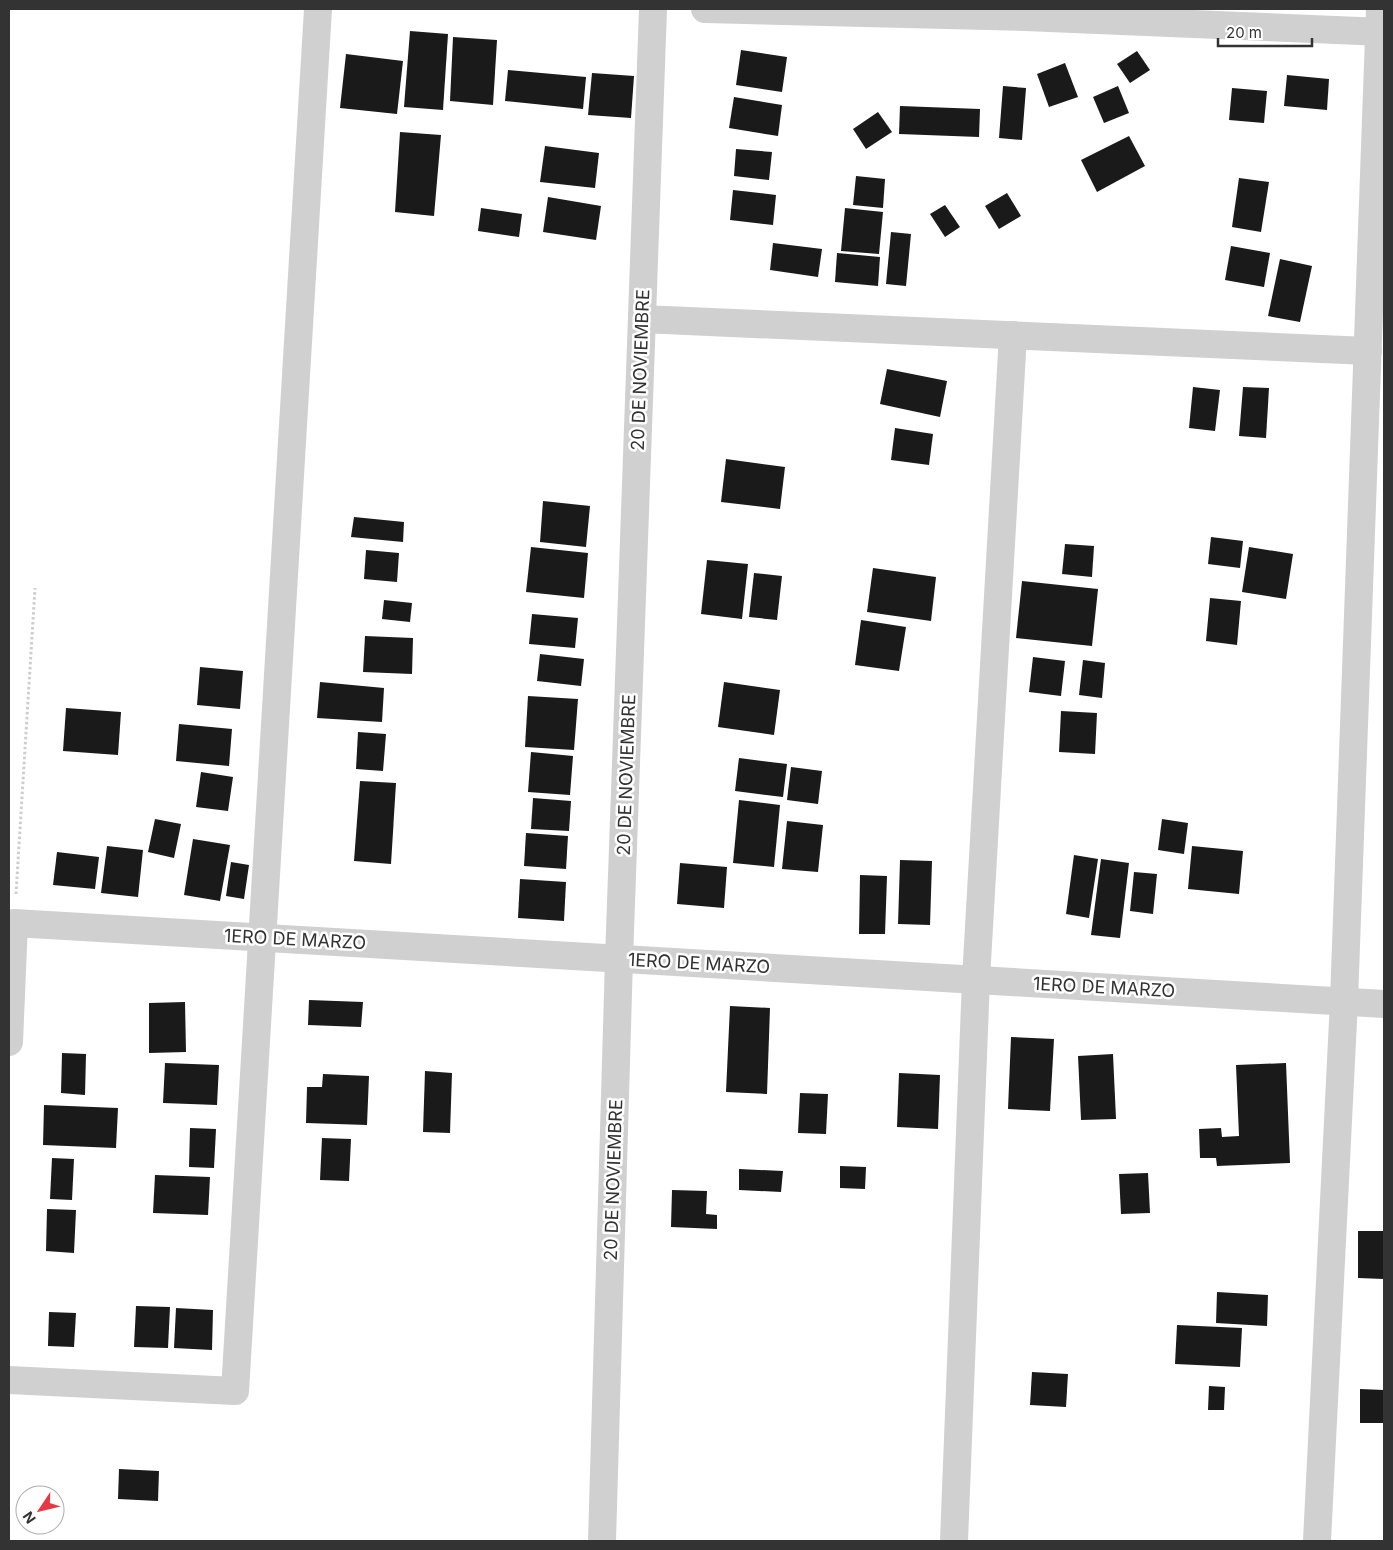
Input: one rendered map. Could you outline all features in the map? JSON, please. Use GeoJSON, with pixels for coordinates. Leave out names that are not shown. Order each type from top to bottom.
{"type":"FeatureCollection","features":[{"type":"Feature","properties":{"kind":"street"},"geometry":{"type":"LineString","coordinates":[[9,1380],[235,1391],[318,9]]}},
{"type":"Feature","properties":{"kind":"street","name":"20 DE NOVIEMBRE"},"geometry":{"type":"LineString","coordinates":[[602,1541],[619,958],[653,9]]}},
{"type":"Feature","properties":{"kind":"street"},"geometry":{"type":"LineString","coordinates":[[705,9],[1025,13],[1381,24],[1344,1001],[1317,1541]]}},
{"type":"Feature","properties":{"kind":"street"},"geometry":{"type":"LineString","coordinates":[[642,319],[1368,350]]}},
{"type":"Feature","properties":{"kind":"street"},"geometry":{"type":"LineString","coordinates":[[954,1541],[976,979],[1013,335]]}},
{"type":"Feature","properties":{"kind":"street"},"geometry":{"type":"LineString","coordinates":[[9,1042],[14,922]]}},
{"type":"Feature","properties":{"kind":"street","name":"1ERO DE MARZO"},"geometry":{"type":"LineString","coordinates":[[14,922],[1384,1004]]}},
{"type":"Feature","properties":{"kind":"path"},"geometry":{"type":"LineString","coordinates":[[14,922],[35,588]]}},
{"type":"Feature","properties":{"kind":"building"},"geometry":{"type":"Polygon","coordinates":[[[410,31],[448,34],[443,110],[404,107],[410,31]]]}},
{"type":"Feature","properties":{"kind":"building"},"geometry":{"type":"Polygon","coordinates":[[[453,37],[497,40],[493,105],[450,101],[453,37]]]}},
{"type":"Feature","properties":{"kind":"building"},"geometry":{"type":"Polygon","coordinates":[[[741,50],[787,57],[782,92],[736,85],[741,50]]]}},
{"type":"Feature","properties":{"kind":"building"},"geometry":{"type":"Polygon","coordinates":[[[1137,51],[1150,70],[1130,83],[1117,64],[1137,51]]]}},
{"type":"Feature","properties":{"kind":"building"},"geometry":{"type":"Polygon","coordinates":[[[346,54],[403,61],[397,114],[340,108],[346,54]]]}},
{"type":"Feature","properties":{"kind":"building"},"geometry":{"type":"Polygon","coordinates":[[[1065,63],[1078,97],[1049,107],[1037,74],[1065,63]]]}},
{"type":"Feature","properties":{"kind":"building"},"geometry":{"type":"Polygon","coordinates":[[[508,70],[586,77],[583,109],[505,101],[508,70]]]}},
{"type":"Feature","properties":{"kind":"building"},"geometry":{"type":"Polygon","coordinates":[[[592,73],[634,76],[631,118],[588,115],[592,73]]]}},
{"type":"Feature","properties":{"kind":"building"},"geometry":{"type":"Polygon","coordinates":[[[1287,75],[1329,79],[1327,110],[1284,106],[1287,75]]]}},
{"type":"Feature","properties":{"kind":"building"},"geometry":{"type":"Polygon","coordinates":[[[1003,86],[1026,88],[1022,140],[999,138],[1003,86]]]}},
{"type":"Feature","properties":{"kind":"building"},"geometry":{"type":"Polygon","coordinates":[[[1118,86],[1129,113],[1104,123],[1093,97],[1118,86]]]}},
{"type":"Feature","properties":{"kind":"building"},"geometry":{"type":"Polygon","coordinates":[[[1232,88],[1267,91],[1264,123],[1229,120],[1232,88]]]}},
{"type":"Feature","properties":{"kind":"building"},"geometry":{"type":"Polygon","coordinates":[[[734,97],[782,105],[778,136],[729,128],[734,97]]]}},
{"type":"Feature","properties":{"kind":"building"},"geometry":{"type":"Polygon","coordinates":[[[900,106],[980,109],[979,137],[899,134],[900,106]]]}},
{"type":"Feature","properties":{"kind":"building"},"geometry":{"type":"Polygon","coordinates":[[[878,112],[892,132],[866,149],[853,129],[878,112]]]}},
{"type":"Feature","properties":{"kind":"building"},"geometry":{"type":"Polygon","coordinates":[[[400,132],[441,135],[434,216],[395,212],[400,132]]]}},
{"type":"Feature","properties":{"kind":"building"},"geometry":{"type":"Polygon","coordinates":[[[1129,136],[1145,166],[1097,192],[1081,160],[1129,136]]]}},
{"type":"Feature","properties":{"kind":"building"},"geometry":{"type":"Polygon","coordinates":[[[545,146],[599,153],[595,188],[540,182],[545,146]]]}},
{"type":"Feature","properties":{"kind":"building"},"geometry":{"type":"Polygon","coordinates":[[[736,149],[772,152],[769,180],[734,176],[736,149]]]}},
{"type":"Feature","properties":{"kind":"building"},"geometry":{"type":"Polygon","coordinates":[[[856,176],[885,179],[883,208],[853,205],[856,176]]]}},
{"type":"Feature","properties":{"kind":"building"},"geometry":{"type":"Polygon","coordinates":[[[1239,178],[1269,182],[1261,232],[1232,227],[1239,178]]]}},
{"type":"Feature","properties":{"kind":"building"},"geometry":{"type":"Polygon","coordinates":[[[733,190],[776,195],[773,225],[730,220],[733,190]]]}},
{"type":"Feature","properties":{"kind":"building"},"geometry":{"type":"Polygon","coordinates":[[[1007,193],[1021,216],[999,229],[985,206],[1007,193]]]}},
{"type":"Feature","properties":{"kind":"building"},"geometry":{"type":"Polygon","coordinates":[[[548,197],[601,206],[596,240],[543,232],[548,197]]]}},
{"type":"Feature","properties":{"kind":"building"},"geometry":{"type":"Polygon","coordinates":[[[945,205],[960,227],[945,237],[930,214],[945,205]]]}},
{"type":"Feature","properties":{"kind":"building"},"geometry":{"type":"Polygon","coordinates":[[[481,208],[522,214],[519,237],[478,231],[481,208]]]}},
{"type":"Feature","properties":{"kind":"building"},"geometry":{"type":"Polygon","coordinates":[[[845,208],[883,212],[879,254],[841,251],[845,208]]]}},
{"type":"Feature","properties":{"kind":"building"},"geometry":{"type":"Polygon","coordinates":[[[891,232],[911,234],[906,286],[886,284],[891,232]]]}},
{"type":"Feature","properties":{"kind":"building"},"geometry":{"type":"Polygon","coordinates":[[[773,243],[822,249],[818,277],[770,270],[773,243]]]}},
{"type":"Feature","properties":{"kind":"building"},"geometry":{"type":"Polygon","coordinates":[[[1231,246],[1270,253],[1264,287],[1225,280],[1231,246]]]}},
{"type":"Feature","properties":{"kind":"building"},"geometry":{"type":"Polygon","coordinates":[[[837,253],[880,257],[878,286],[835,282],[837,253]]]}},
{"type":"Feature","properties":{"kind":"building"},"geometry":{"type":"Polygon","coordinates":[[[1280,259],[1312,266],[1300,322],[1268,316],[1280,259]]]}},
{"type":"Feature","properties":{"kind":"building"},"geometry":{"type":"Polygon","coordinates":[[[887,369],[947,381],[940,417],[880,404],[887,369]]]}},
{"type":"Feature","properties":{"kind":"building"},"geometry":{"type":"Polygon","coordinates":[[[1193,387],[1220,390],[1215,431],[1189,428],[1193,387]]]}},
{"type":"Feature","properties":{"kind":"building"},"geometry":{"type":"Polygon","coordinates":[[[1243,387],[1269,388],[1266,438],[1239,436],[1243,387]]]}},
{"type":"Feature","properties":{"kind":"building"},"geometry":{"type":"Polygon","coordinates":[[[895,428],[933,434],[929,465],[891,460],[895,428]]]}},
{"type":"Feature","properties":{"kind":"building"},"geometry":{"type":"Polygon","coordinates":[[[726,459],[785,467],[780,509],[721,502],[726,459]]]}},
{"type":"Feature","properties":{"kind":"building"},"geometry":{"type":"Polygon","coordinates":[[[543,501],[590,506],[586,547],[540,542],[543,501]]]}},
{"type":"Feature","properties":{"kind":"building"},"geometry":{"type":"Polygon","coordinates":[[[354,517],[404,522],[403,542],[351,537],[354,517]]]}},
{"type":"Feature","properties":{"kind":"building"},"geometry":{"type":"Polygon","coordinates":[[[1211,537],[1243,541],[1240,568],[1208,564],[1211,537]]]}},
{"type":"Feature","properties":{"kind":"building"},"geometry":{"type":"Polygon","coordinates":[[[1065,544],[1094,546],[1092,577],[1062,574],[1065,544]]]}},
{"type":"Feature","properties":{"kind":"building"},"geometry":{"type":"Polygon","coordinates":[[[531,547],[588,553],[584,598],[526,592],[531,547]]]}},
{"type":"Feature","properties":{"kind":"building"},"geometry":{"type":"Polygon","coordinates":[[[1249,547],[1293,554],[1286,599],[1242,592],[1249,547]]]}},
{"type":"Feature","properties":{"kind":"building"},"geometry":{"type":"Polygon","coordinates":[[[366,550],[399,553],[397,582],[364,579],[366,550]]]}},
{"type":"Feature","properties":{"kind":"building"},"geometry":{"type":"Polygon","coordinates":[[[707,560],[748,564],[742,619],[701,614],[707,560]]]}},
{"type":"Feature","properties":{"kind":"building"},"geometry":{"type":"Polygon","coordinates":[[[873,568],[936,577],[931,621],[867,612],[873,568]]]}},
{"type":"Feature","properties":{"kind":"building"},"geometry":{"type":"Polygon","coordinates":[[[754,573],[782,576],[777,620],[749,617],[754,573]]]}},
{"type":"Feature","properties":{"kind":"building"},"geometry":{"type":"Polygon","coordinates":[[[1022,581],[1098,589],[1092,646],[1016,638],[1022,581]]]}},
{"type":"Feature","properties":{"kind":"building"},"geometry":{"type":"Polygon","coordinates":[[[1210,598],[1241,601],[1237,645],[1206,641],[1210,598]]]}},
{"type":"Feature","properties":{"kind":"building"},"geometry":{"type":"Polygon","coordinates":[[[384,600],[412,603],[410,622],[382,619],[384,600]]]}},
{"type":"Feature","properties":{"kind":"building"},"geometry":{"type":"Polygon","coordinates":[[[532,614],[578,618],[575,648],[529,644],[532,614]]]}},
{"type":"Feature","properties":{"kind":"building"},"geometry":{"type":"Polygon","coordinates":[[[861,620],[906,627],[899,671],[855,665],[861,620]]]}},
{"type":"Feature","properties":{"kind":"building"},"geometry":{"type":"Polygon","coordinates":[[[365,636],[413,638],[412,674],[363,672],[365,636]]]}},
{"type":"Feature","properties":{"kind":"building"},"geometry":{"type":"Polygon","coordinates":[[[540,654],[584,659],[581,686],[537,681],[540,654]]]}},
{"type":"Feature","properties":{"kind":"building"},"geometry":{"type":"Polygon","coordinates":[[[1033,657],[1065,661],[1061,696],[1029,692],[1033,657]]]}},
{"type":"Feature","properties":{"kind":"building"},"geometry":{"type":"Polygon","coordinates":[[[1083,660],[1105,663],[1102,698],[1079,695],[1083,660]]]}},
{"type":"Feature","properties":{"kind":"building"},"geometry":{"type":"Polygon","coordinates":[[[200,667],[243,671],[240,709],[197,705],[200,667]]]}},
{"type":"Feature","properties":{"kind":"building"},"geometry":{"type":"Polygon","coordinates":[[[320,682],[384,688],[382,722],[317,718],[320,682]]]}},
{"type":"Feature","properties":{"kind":"building"},"geometry":{"type":"Polygon","coordinates":[[[724,682],[780,690],[774,735],[718,727],[724,682]]]}},
{"type":"Feature","properties":{"kind":"building"},"geometry":{"type":"Polygon","coordinates":[[[528,696],[578,699],[574,750],[525,747],[528,696]]]}},
{"type":"Feature","properties":{"kind":"building"},"geometry":{"type":"Polygon","coordinates":[[[66,708],[121,712],[118,755],[63,751],[66,708]]]}},
{"type":"Feature","properties":{"kind":"building"},"geometry":{"type":"Polygon","coordinates":[[[1061,711],[1097,713],[1095,754],[1059,752],[1061,711]]]}},
{"type":"Feature","properties":{"kind":"building"},"geometry":{"type":"Polygon","coordinates":[[[179,724],[232,729],[229,766],[176,761],[179,724]]]}},
{"type":"Feature","properties":{"kind":"building"},"geometry":{"type":"Polygon","coordinates":[[[358,732],[386,734],[383,771],[356,769],[358,732]]]}},
{"type":"Feature","properties":{"kind":"building"},"geometry":{"type":"Polygon","coordinates":[[[531,752],[573,756],[570,795],[528,792],[531,752]]]}},
{"type":"Feature","properties":{"kind":"building"},"geometry":{"type":"Polygon","coordinates":[[[739,758],[787,764],[783,797],[735,791],[739,758]]]}},
{"type":"Feature","properties":{"kind":"building"},"geometry":{"type":"Polygon","coordinates":[[[791,767],[822,771],[818,804],[787,800],[791,767]]]}},
{"type":"Feature","properties":{"kind":"building"},"geometry":{"type":"Polygon","coordinates":[[[201,772],[233,777],[228,811],[196,807],[201,772]]]}},
{"type":"Feature","properties":{"kind":"building"},"geometry":{"type":"Polygon","coordinates":[[[360,781],[396,783],[391,864],[354,861],[360,781]]]}},
{"type":"Feature","properties":{"kind":"building"},"geometry":{"type":"Polygon","coordinates":[[[533,798],[571,801],[569,831],[531,829],[533,798]]]}},
{"type":"Feature","properties":{"kind":"building"},"geometry":{"type":"Polygon","coordinates":[[[739,800],[780,805],[774,867],[733,863],[739,800]]]}},
{"type":"Feature","properties":{"kind":"building"},"geometry":{"type":"Polygon","coordinates":[[[155,819],[181,824],[174,858],[148,852],[155,819]]]}},
{"type":"Feature","properties":{"kind":"building"},"geometry":{"type":"Polygon","coordinates":[[[1162,819],[1188,823],[1184,854],[1158,850],[1162,819]]]}},
{"type":"Feature","properties":{"kind":"building"},"geometry":{"type":"Polygon","coordinates":[[[787,821],[823,825],[818,872],[782,869],[787,821]]]}},
{"type":"Feature","properties":{"kind":"building"},"geometry":{"type":"Polygon","coordinates":[[[526,833],[568,836],[566,869],[524,866],[526,833]]]}},
{"type":"Feature","properties":{"kind":"building"},"geometry":{"type":"Polygon","coordinates":[[[193,839],[230,845],[220,901],[184,895],[193,839]]]}},
{"type":"Feature","properties":{"kind":"building"},"geometry":{"type":"Polygon","coordinates":[[[107,846],[143,850],[138,897],[101,893],[107,846]]]}},
{"type":"Feature","properties":{"kind":"building"},"geometry":{"type":"Polygon","coordinates":[[[1192,846],[1243,851],[1239,894],[1188,889],[1192,846]]]}},
{"type":"Feature","properties":{"kind":"building"},"geometry":{"type":"Polygon","coordinates":[[[57,852],[99,857],[95,889],[53,885],[57,852]]]}},
{"type":"Feature","properties":{"kind":"building"},"geometry":{"type":"Polygon","coordinates":[[[1074,855],[1098,859],[1089,918],[1066,914],[1074,855]]]}},
{"type":"Feature","properties":{"kind":"building"},"geometry":{"type":"Polygon","coordinates":[[[1101,859],[1129,863],[1120,938],[1091,935],[1101,859]]]}},
{"type":"Feature","properties":{"kind":"building"},"geometry":{"type":"Polygon","coordinates":[[[900,860],[932,861],[930,925],[898,924],[900,860]]]}},
{"type":"Feature","properties":{"kind":"building"},"geometry":{"type":"Polygon","coordinates":[[[231,862],[249,865],[244,899],[226,896],[231,862]]]}},
{"type":"Feature","properties":{"kind":"building"},"geometry":{"type":"Polygon","coordinates":[[[680,863],[727,867],[724,908],[677,904],[680,863]]]}},
{"type":"Feature","properties":{"kind":"building"},"geometry":{"type":"Polygon","coordinates":[[[1134,872],[1157,874],[1153,914],[1130,911],[1134,872]]]}},
{"type":"Feature","properties":{"kind":"building"},"geometry":{"type":"Polygon","coordinates":[[[860,875],[887,876],[885,934],[859,934],[860,875]]]}},
{"type":"Feature","properties":{"kind":"building"},"geometry":{"type":"Polygon","coordinates":[[[520,879],[566,882],[564,921],[518,918],[520,879]]]}},
{"type":"Feature","properties":{"kind":"building"},"geometry":{"type":"Polygon","coordinates":[[[309,1000],[363,1002],[361,1027],[308,1025],[309,1000]]]}},
{"type":"Feature","properties":{"kind":"building"},"geometry":{"type":"Polygon","coordinates":[[[185,1002],[186,1052],[149,1053],[149,1003],[185,1002]]]}},
{"type":"Feature","properties":{"kind":"building"},"geometry":{"type":"Polygon","coordinates":[[[730,1006],[770,1008],[767,1094],[726,1092],[730,1006]]]}},
{"type":"Feature","properties":{"kind":"building"},"geometry":{"type":"Polygon","coordinates":[[[1011,1037],[1054,1039],[1050,1111],[1008,1109],[1011,1037]]]}},
{"type":"Feature","properties":{"kind":"building"},"geometry":{"type":"Polygon","coordinates":[[[62,1053],[86,1054],[85,1095],[61,1093],[62,1053]]]}},
{"type":"Feature","properties":{"kind":"building"},"geometry":{"type":"Polygon","coordinates":[[[1113,1054],[1116,1119],[1081,1120],[1078,1056],[1113,1054]]]}},
{"type":"Feature","properties":{"kind":"building"},"geometry":{"type":"Polygon","coordinates":[[[165,1063],[219,1065],[217,1105],[163,1103],[165,1063]]]}},
{"type":"Feature","properties":{"kind":"building"},"geometry":{"type":"Polygon","coordinates":[[[1286,1063],[1290,1163],[1217,1166],[1216,1158],[1200,1158],[1199,1129],[1221,1128],[1222,1137],[1239,1136],[1236,1065],[1286,1063]]]}},
{"type":"Feature","properties":{"kind":"building"},"geometry":{"type":"Polygon","coordinates":[[[425,1071],[452,1073],[450,1133],[423,1132],[425,1071]]]}},
{"type":"Feature","properties":{"kind":"building"},"geometry":{"type":"Polygon","coordinates":[[[899,1073],[940,1075],[938,1129],[897,1127],[899,1073]]]}},
{"type":"Feature","properties":{"kind":"building"},"geometry":{"type":"Polygon","coordinates":[[[323,1074],[369,1076],[367,1125],[306,1123],[307,1087],[322,1087],[323,1074]]]}},
{"type":"Feature","properties":{"kind":"building"},"geometry":{"type":"Polygon","coordinates":[[[800,1093],[828,1094],[826,1134],[798,1133],[800,1093]]]}},
{"type":"Feature","properties":{"kind":"building"},"geometry":{"type":"Polygon","coordinates":[[[44,1105],[118,1108],[116,1148],[43,1145],[44,1105]]]}},
{"type":"Feature","properties":{"kind":"building"},"geometry":{"type":"Polygon","coordinates":[[[190,1128],[216,1129],[214,1168],[189,1167],[190,1128]]]}},
{"type":"Feature","properties":{"kind":"building"},"geometry":{"type":"Polygon","coordinates":[[[322,1138],[351,1139],[349,1181],[320,1180],[322,1138]]]}},
{"type":"Feature","properties":{"kind":"building"},"geometry":{"type":"Polygon","coordinates":[[[52,1158],[74,1159],[72,1200],[50,1199],[52,1158]]]}},
{"type":"Feature","properties":{"kind":"building"},"geometry":{"type":"Polygon","coordinates":[[[840,1166],[866,1167],[865,1189],[840,1188],[840,1166]]]}},
{"type":"Feature","properties":{"kind":"building"},"geometry":{"type":"Polygon","coordinates":[[[739,1169],[783,1171],[781,1192],[739,1190],[739,1169]]]}},
{"type":"Feature","properties":{"kind":"building"},"geometry":{"type":"Polygon","coordinates":[[[1148,1173],[1150,1213],[1121,1214],[1119,1174],[1148,1173]]]}},
{"type":"Feature","properties":{"kind":"building"},"geometry":{"type":"Polygon","coordinates":[[[155,1175],[210,1177],[208,1215],[153,1213],[155,1175]]]}},
{"type":"Feature","properties":{"kind":"building"},"geometry":{"type":"Polygon","coordinates":[[[672,1190],[707,1191],[706,1214],[717,1215],[717,1229],[671,1227],[672,1190]]]}},
{"type":"Feature","properties":{"kind":"building"},"geometry":{"type":"Polygon","coordinates":[[[47,1209],[76,1210],[74,1253],[46,1251],[47,1209]]]}},
{"type":"Feature","properties":{"kind":"building"},"geometry":{"type":"Polygon","coordinates":[[[1358,1231],[1384,1231],[1384,1279],[1358,1278],[1358,1231]]]}},
{"type":"Feature","properties":{"kind":"building"},"geometry":{"type":"Polygon","coordinates":[[[1217,1292],[1268,1295],[1267,1326],[1216,1323],[1217,1292]]]}},
{"type":"Feature","properties":{"kind":"building"},"geometry":{"type":"Polygon","coordinates":[[[136,1306],[170,1307],[168,1348],[134,1347],[136,1306]]]}},
{"type":"Feature","properties":{"kind":"building"},"geometry":{"type":"Polygon","coordinates":[[[176,1308],[213,1310],[212,1350],[174,1348],[176,1308]]]}},
{"type":"Feature","properties":{"kind":"building"},"geometry":{"type":"Polygon","coordinates":[[[49,1312],[76,1313],[74,1347],[48,1346],[49,1312]]]}},
{"type":"Feature","properties":{"kind":"building"},"geometry":{"type":"Polygon","coordinates":[[[1177,1325],[1242,1328],[1240,1367],[1175,1364],[1177,1325]]]}},
{"type":"Feature","properties":{"kind":"building"},"geometry":{"type":"Polygon","coordinates":[[[1032,1372],[1068,1374],[1066,1407],[1030,1405],[1032,1372]]]}},
{"type":"Feature","properties":{"kind":"building"},"geometry":{"type":"Polygon","coordinates":[[[1209,1386],[1225,1387],[1224,1410],[1208,1410],[1209,1386]]]}},
{"type":"Feature","properties":{"kind":"building"},"geometry":{"type":"Polygon","coordinates":[[[1360,1389],[1384,1390],[1384,1423],[1360,1423],[1360,1389]]]}},
{"type":"Feature","properties":{"kind":"building"},"geometry":{"type":"Polygon","coordinates":[[[119,1469],[159,1471],[158,1501],[118,1499],[119,1469]]]}}]}
